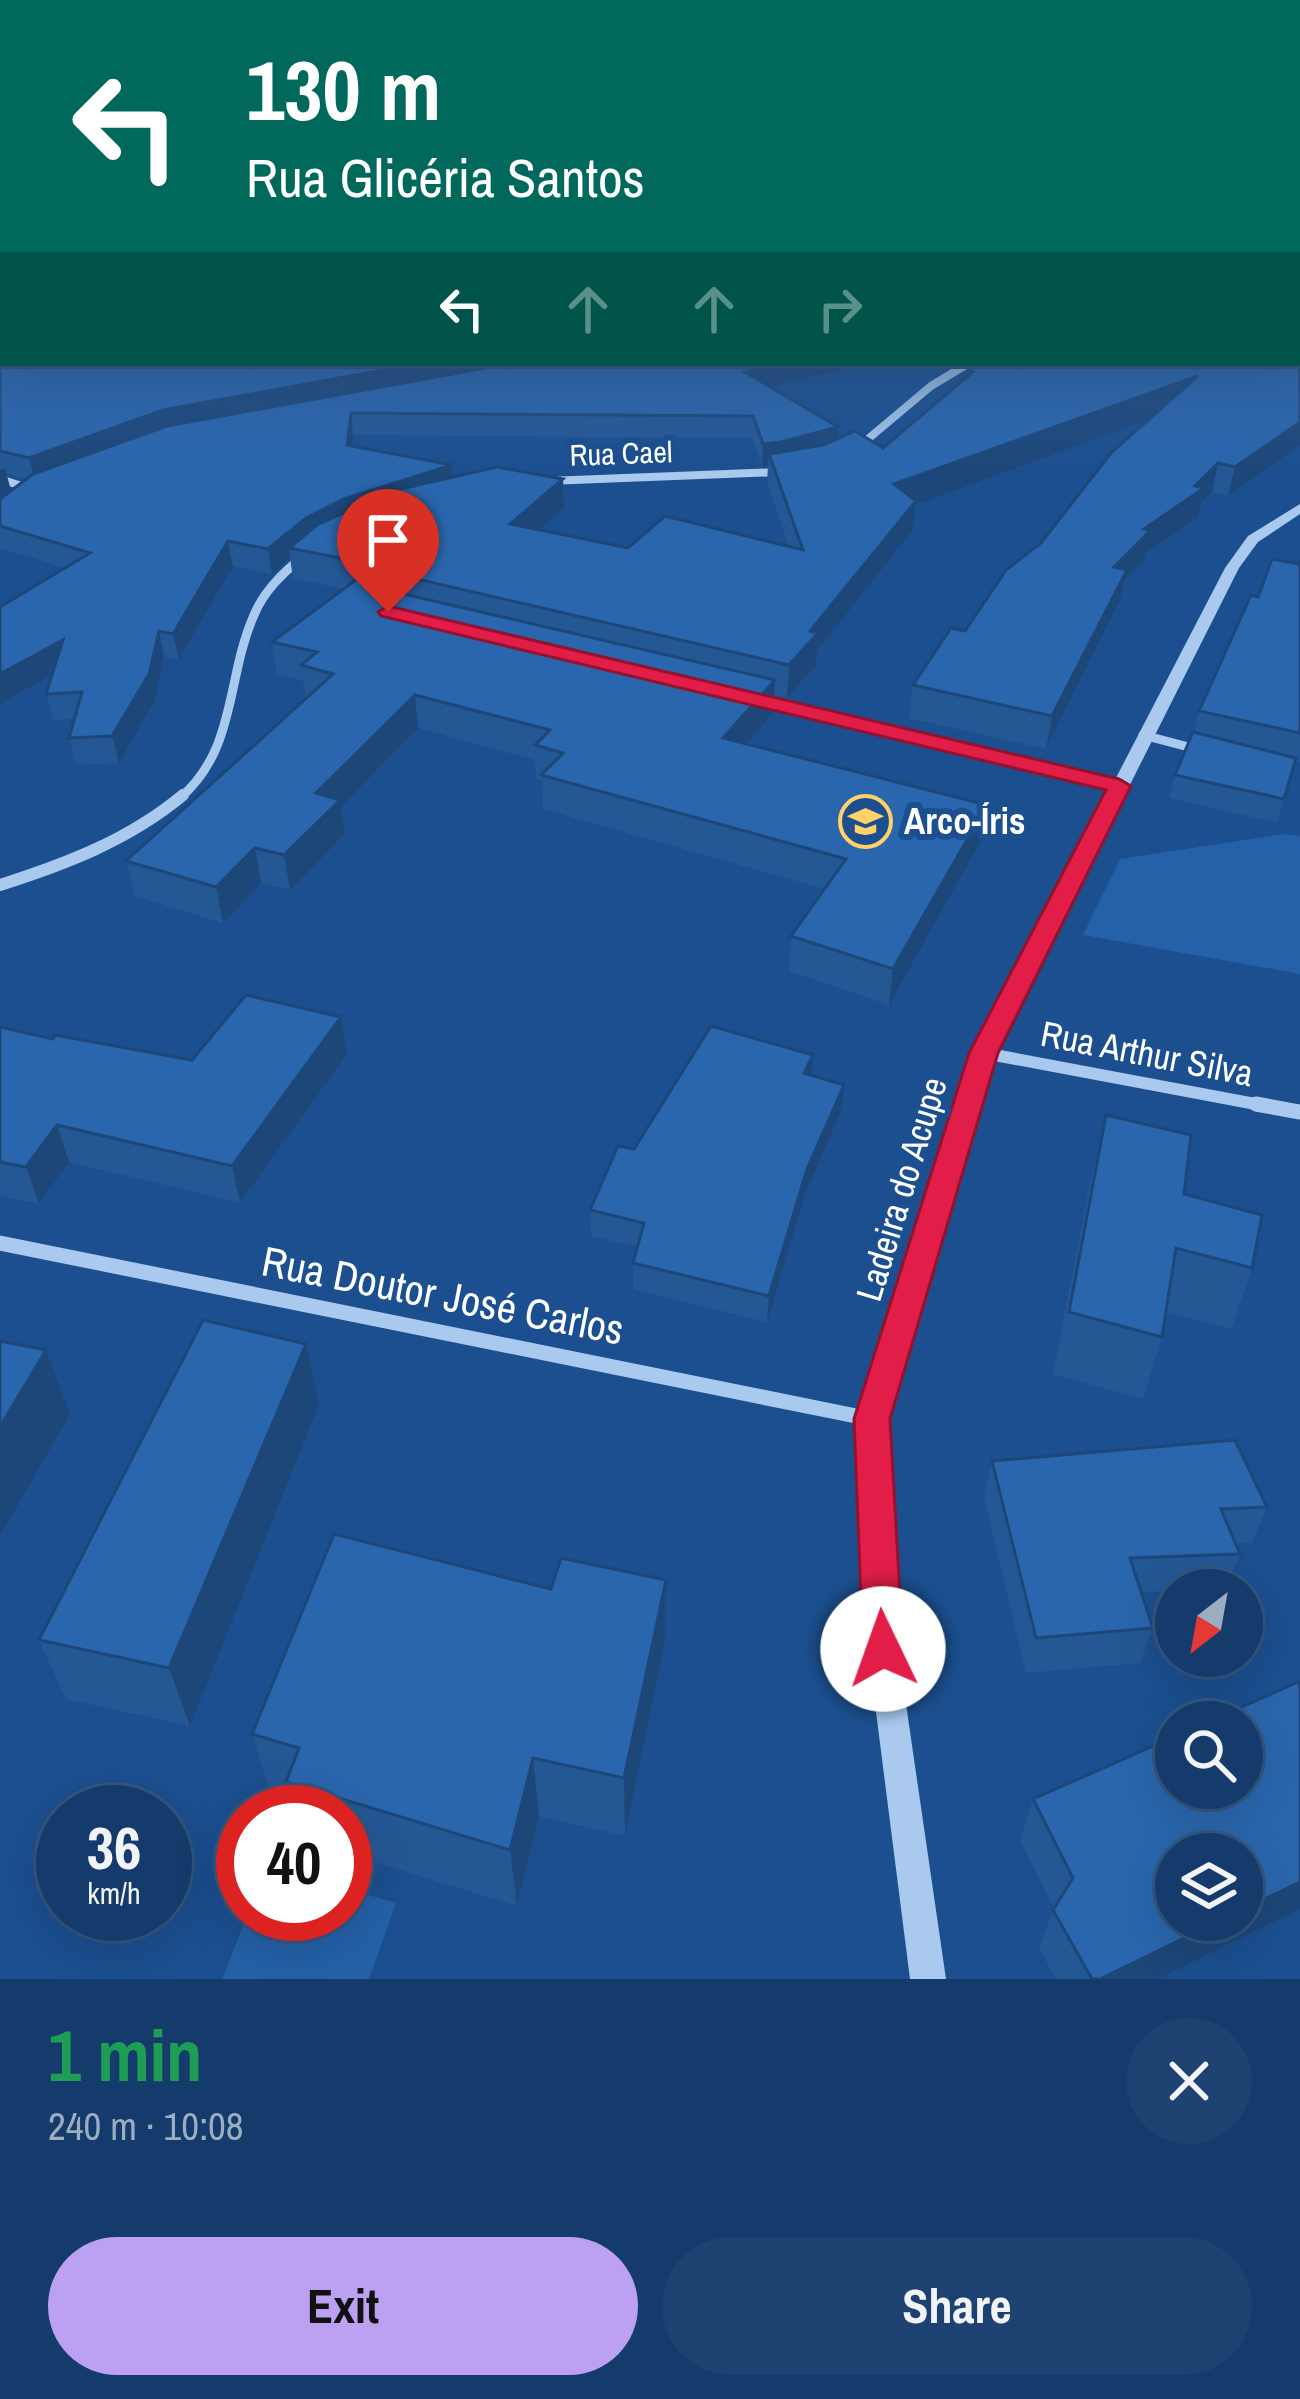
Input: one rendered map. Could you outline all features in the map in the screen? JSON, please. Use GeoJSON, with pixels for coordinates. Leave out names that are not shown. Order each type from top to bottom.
{"type":"FeatureCollection","features":[{"type":"Feature","properties":{"kind":"street"},"geometry":{"type":"LineString","coordinates":[[836,460],[964,366]]}},
{"type":"Feature","properties":{"kind":"street","name":"Rua Cael"},"geometry":{"type":"LineString","coordinates":[[535,482],[796,470]]}},
{"type":"Feature","properties":{"kind":"street"},"geometry":{"type":"LineString","coordinates":[[0,479],[35,490]]}},
{"type":"Feature","properties":{"kind":"street"},"geometry":{"type":"LineString","coordinates":[[18,501],[50,484]]}},
{"type":"Feature","properties":{"kind":"street","name":"Ladeira do Acupe"},"geometry":{"type":"LineString","coordinates":[[928,1979],[883,1649],[872,1419],[984,1053],[1232,568],[1253,539],[1300,508]]}},
{"type":"Feature","properties":{"kind":"street"},"geometry":{"type":"LineString","coordinates":[[0,885],[41,872],[144,824],[197,780],[222,738],[243,636],[254,610],[272,582],[314,548]]}},
{"type":"Feature","properties":{"kind":"street"},"geometry":{"type":"LineString","coordinates":[[757,700],[1119,786]]}},
{"type":"Feature","properties":{"kind":"street"},"geometry":{"type":"LineString","coordinates":[[1143,735],[1212,752]]}},
{"type":"Feature","properties":{"kind":"street","name":"Rua Arthur Silva"},"geometry":{"type":"LineString","coordinates":[[984,1053],[1300,1112]]}},
{"type":"Feature","properties":{"kind":"street","name":"Rua Doutor José Carlos"},"geometry":{"type":"LineString","coordinates":[[0,1243],[872,1419]]}},
{"type":"Feature","properties":{"kind":"shaded area"},"geometry":{"type":"Polygon","coordinates":[[[1284,834],[1300,836],[1300,974],[1083,935],[1120,859],[1284,834]]]}},
{"type":"Feature","properties":{"kind":"shaded area"},"geometry":{"type":"Polygon","coordinates":[[[372,1896],[396,1903],[369,1979],[222,1979],[237,1941],[372,1941],[372,1896]]]}},
{"type":"Feature","properties":{"kind":"building"},"geometry":{"type":"Polygon","coordinates":[[[0,366],[405,366],[163,410],[29,458],[0,451],[0,366]]]}},
{"type":"Feature","properties":{"kind":"building"},"geometry":{"type":"Polygon","coordinates":[[[496,366],[770,366],[745,372],[838,427],[763,444],[753,416],[351,413],[347,445],[452,465],[344,499],[306,518],[268,549],[228,541],[173,634],[159,631],[149,674],[112,736],[69,738],[82,692],[46,694],[63,640],[0,674],[0,607],[90,553],[0,526],[0,499],[33,474],[167,426],[496,366]]]}},
{"type":"Feature","properties":{"kind":"building"},"geometry":{"type":"Polygon","coordinates":[[[972,366],[1300,366],[1300,422],[1235,467],[1218,463],[1195,486],[1204,488],[1144,529],[1150,531],[1114,567],[1127,570],[1052,716],[913,685],[951,628],[965,631],[1006,570],[1041,543],[1111,453],[1198,376],[894,484],[916,501],[810,631],[818,633],[789,665],[387,572],[377,576],[376,584],[382,589],[775,680],[723,738],[987,805],[893,969],[791,936],[846,859],[541,775],[563,753],[535,745],[550,730],[415,695],[316,793],[340,800],[284,855],[255,848],[216,887],[126,861],[333,674],[301,665],[317,652],[272,642],[376,565],[289,548],[317,525],[392,491],[497,467],[563,479],[510,524],[628,548],[665,516],[803,550],[769,454],[823,445],[855,431],[883,448],[973,372],[969,371],[972,366]]]}},
{"type":"Feature","properties":{"kind":"building"},"geometry":{"type":"Polygon","coordinates":[[[1272,559],[1299,564],[1300,560],[1300,733],[1199,711],[1251,595],[1258,597],[1272,559]]]}},
{"type":"Feature","properties":{"kind":"building"},"geometry":{"type":"Polygon","coordinates":[[[1193,732],[1296,758],[1284,799],[1175,775],[1193,732]]]}},
{"type":"Feature","properties":{"kind":"building"},"geometry":{"type":"Polygon","coordinates":[[[246,995],[341,1017],[232,1166],[57,1125],[26,1167],[0,1162],[0,1027],[192,1060],[246,995]]]}},
{"type":"Feature","properties":{"kind":"building"},"geometry":{"type":"Polygon","coordinates":[[[711,1026],[813,1055],[804,1073],[844,1085],[807,1169],[769,1296],[633,1263],[644,1223],[590,1210],[618,1146],[634,1149],[711,1026]]]}},
{"type":"Feature","properties":{"kind":"building"},"geometry":{"type":"Polygon","coordinates":[[[1106,1115],[1191,1135],[1184,1194],[1262,1215],[1252,1268],[1176,1248],[1162,1337],[1069,1312],[1106,1115]]]}},
{"type":"Feature","properties":{"kind":"building"},"geometry":{"type":"Polygon","coordinates":[[[203,1320],[306,1344],[169,1668],[39,1640],[203,1320]]]}},
{"type":"Feature","properties":{"kind":"building"},"geometry":{"type":"Polygon","coordinates":[[[0,1341],[46,1350],[0,1427],[0,1341]]]}},
{"type":"Feature","properties":{"kind":"building"},"geometry":{"type":"Polygon","coordinates":[[[1235,1440],[1267,1507],[1221,1509],[1240,1554],[1130,1558],[1153,1628],[1036,1638],[992,1461],[1235,1440]]]}},
{"type":"Feature","properties":{"kind":"building"},"geometry":{"type":"Polygon","coordinates":[[[334,1534],[551,1589],[561,1558],[666,1580],[624,1778],[533,1758],[510,1850],[372,1808],[372,1785],[286,1782],[299,1748],[252,1734],[334,1534]]]}},
{"type":"Feature","properties":{"kind":"building"},"geometry":{"type":"Polygon","coordinates":[[[1298,1682],[1300,1686],[1300,1882],[1263,1900],[1263,1833],[1155,1833],[1155,1941],[1178,1941],[1092,1979],[1053,1910],[1073,1878],[1033,1799],[1155,1745],[1155,1809],[1263,1809],[1263,1701],[1255,1701],[1298,1682]]]}},
{"type":"Feature","properties":{"kind":"place","name":"Arco-Íris"},"geometry":{"type":"Point","coordinates":[865,821]}},
{"type":"Feature","properties":{"kind":"route"},"geometry":{"type":"LineString","coordinates":[[388,612],[1119,786],[984,1053],[872,1419],[883,1649]]}}]}
